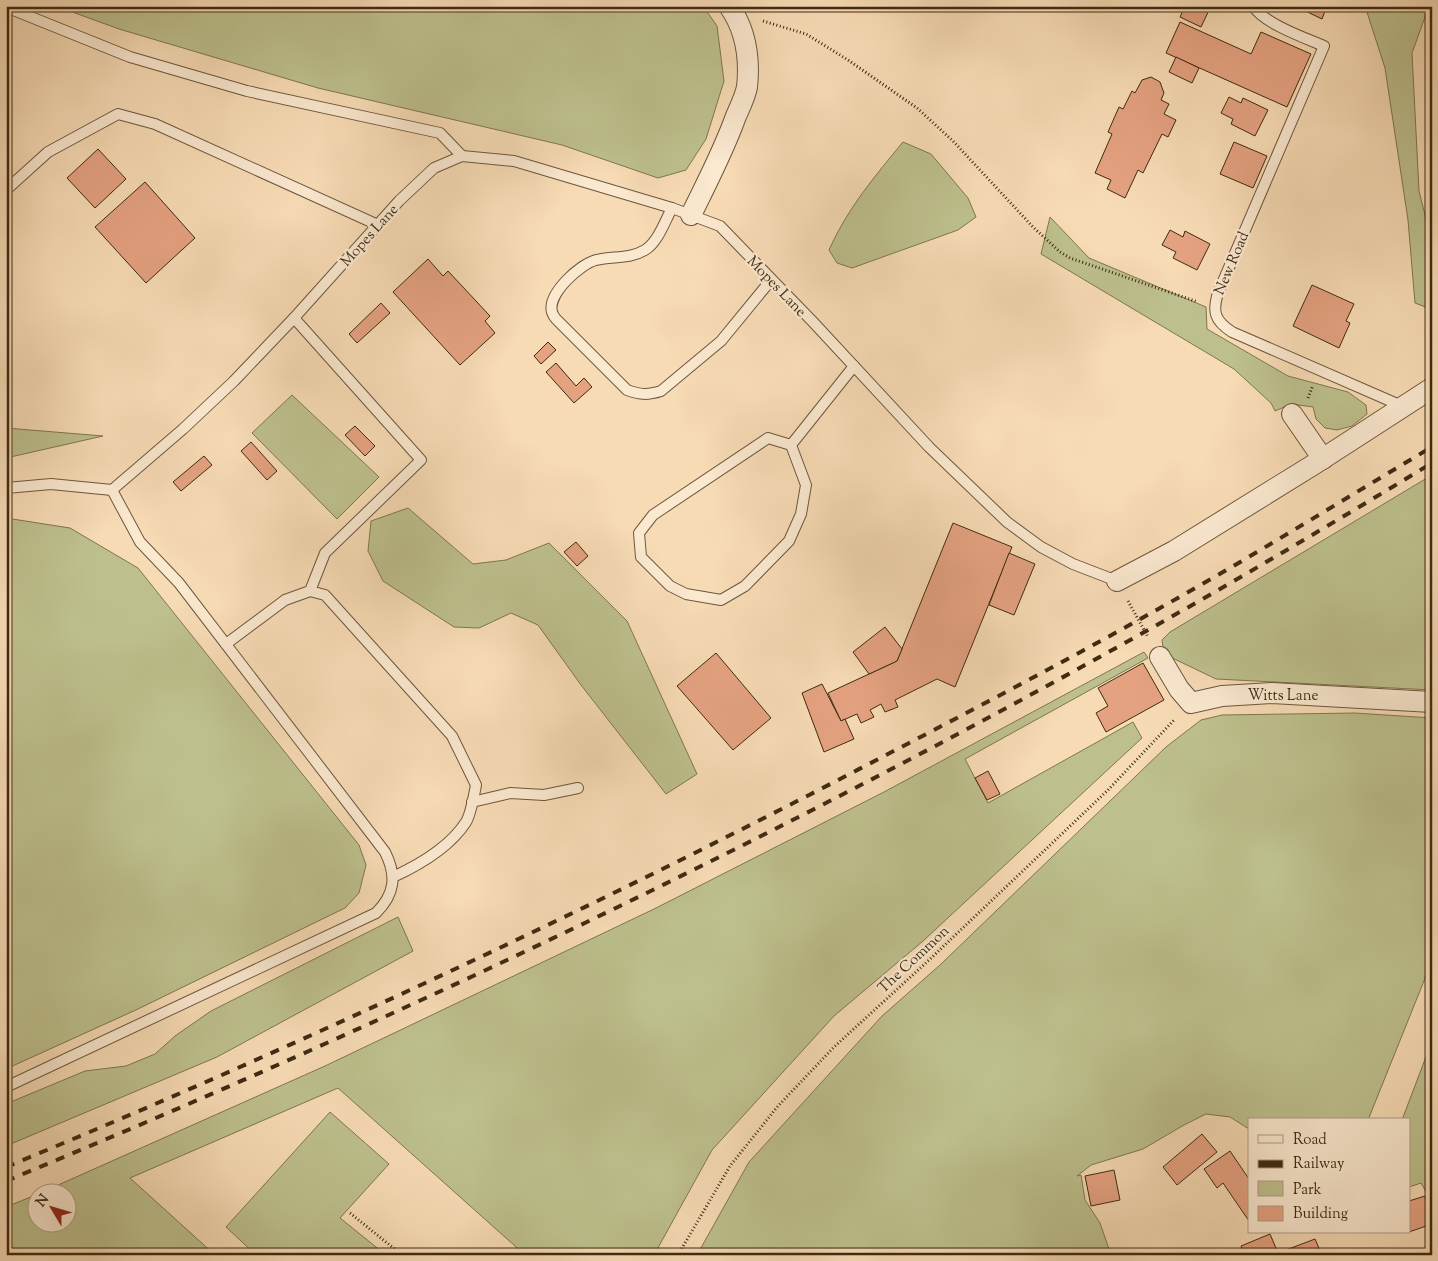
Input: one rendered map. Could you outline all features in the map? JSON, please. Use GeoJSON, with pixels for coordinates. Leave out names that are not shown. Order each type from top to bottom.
{"type":"FeatureCollection","features":[{"type":"Feature","properties":{"kind":"street"},"geometry":{"type":"LineString","coordinates":[[692,215],[727,141],[746,89],[748,58],[743,35],[731,10]]}},
{"type":"Feature","properties":{"kind":"street"},"geometry":{"type":"LineString","coordinates":[[1121,589],[1174,551],[1323,459],[1432,388]]}},
{"type":"Feature","properties":{"kind":"street"},"geometry":{"type":"LineString","coordinates":[[1292,414],[1323,459]]}},
{"type":"Feature","properties":{"kind":"street"},"geometry":{"type":"LineString","coordinates":[[1160,657],[1179,689],[1191,703]]}},
{"type":"Feature","properties":{"kind":"street","name":"Witts Lane"},"geometry":{"type":"LineString","coordinates":[[1191,703],[1222,696],[1272,693],[1432,702]]}},
{"type":"Feature","properties":{"kind":"lane","name":"New Road"},"geometry":{"type":"LineString","coordinates":[[1253,6],[1257,12],[1268,20],[1324,46],[1218,292],[1215,308],[1216,317],[1219,322],[1232,332],[1402,406]]}},
{"type":"Feature","properties":{"kind":"lane"},"geometry":{"type":"LineString","coordinates":[[6,7],[130,57],[247,91],[440,133],[462,156]]}},
{"type":"Feature","properties":{"kind":"lane"},"geometry":{"type":"LineString","coordinates":[[6,190],[48,152],[118,114],[155,124],[378,225]]}},
{"type":"Feature","properties":{"kind":"lane","name":"Mopes Lane"},"geometry":{"type":"LineString","coordinates":[[112,490],[213,402],[294,318],[400,201],[434,168],[462,156],[514,161],[672,208],[720,226],[929,446],[1007,522],[1041,546],[1121,589]]}},
{"type":"Feature","properties":{"kind":"lane"},"geometry":{"type":"LineString","coordinates":[[672,208],[655,239],[646,249],[620,258],[595,260],[584,265],[564,283],[552,301],[552,312],[556,319],[627,390],[649,395],[661,391],[722,341],[771,280]]}},
{"type":"Feature","properties":{"kind":"lane"},"geometry":{"type":"LineString","coordinates":[[294,318],[421,460],[325,553],[310,591]]}},
{"type":"Feature","properties":{"kind":"lane"},"geometry":{"type":"LineString","coordinates":[[790,445],[854,366]]}},
{"type":"Feature","properties":{"kind":"lane"},"geometry":{"type":"LineString","coordinates":[[768,438],[790,445],[806,485],[801,514],[789,541],[745,586],[721,600],[686,594],[670,586],[641,557],[639,533],[653,515],[768,438]]}},
{"type":"Feature","properties":{"kind":"lane"},"geometry":{"type":"LineString","coordinates":[[6,488],[51,484],[112,490],[140,542],[178,583],[385,852],[391,864],[393,877],[391,891],[386,903],[376,913],[6,1087]]}},
{"type":"Feature","properties":{"kind":"lane"},"geometry":{"type":"LineString","coordinates":[[226,644],[285,600],[310,591],[325,595],[452,736],[476,785],[467,821],[442,848],[414,867],[393,877]]}},
{"type":"Feature","properties":{"kind":"lane"},"geometry":{"type":"LineString","coordinates":[[472,802],[510,793],[544,795],[578,788]]}},
{"type":"Feature","properties":{"kind":"path"},"geometry":{"type":"LineString","coordinates":[[731,10],[806,34],[848,60],[917,108],[953,140],[1033,227],[1065,255],[1215,308]]}},
{"type":"Feature","properties":{"kind":"path"},"geometry":{"type":"LineString","coordinates":[[1121,589],[1160,657]]}},
{"type":"Feature","properties":{"kind":"path","name":"The Common"},"geometry":{"type":"LineString","coordinates":[[678,1255],[730,1166],[778,1106],[834,1047],[928,961],[1108,790],[1191,703]]}},
{"type":"Feature","properties":{"kind":"path"},"geometry":{"type":"LineString","coordinates":[[350,1213],[402,1255]]}},
{"type":"Feature","properties":{"kind":"green space"},"geometry":{"type":"Polygon","coordinates":[[[56,6],[703,6],[717,26],[724,81],[706,139],[686,170],[658,178],[562,145],[318,88],[119,29],[56,6]]]}},
{"type":"Feature","properties":{"kind":"green space"},"geometry":{"type":"Polygon","coordinates":[[[1365,6],[1429,6],[1412,53],[1419,191],[1432,243],[1432,304],[1428,308],[1415,303],[1408,220],[1385,68],[1365,6]]]}},
{"type":"Feature","properties":{"kind":"green space"},"geometry":{"type":"Polygon","coordinates":[[[903,142],[931,154],[968,198],[976,217],[958,230],[852,268],[837,263],[829,250],[836,235],[862,193],[903,142]]]}},
{"type":"Feature","properties":{"kind":"green space"},"geometry":{"type":"Polygon","coordinates":[[[1050,217],[1089,258],[1206,307],[1207,329],[1288,376],[1348,392],[1366,405],[1367,414],[1352,426],[1337,430],[1325,428],[1316,419],[1313,407],[1291,404],[1275,411],[1271,403],[1234,369],[1041,254],[1050,217]]]}},
{"type":"Feature","properties":{"kind":"green space"},"geometry":{"type":"Polygon","coordinates":[[[292,395],[379,477],[337,519],[252,433],[292,395]]]}},
{"type":"Feature","properties":{"kind":"green space"},"geometry":{"type":"Polygon","coordinates":[[[6,428],[103,436],[6,458],[6,428]]]}},
{"type":"Feature","properties":{"kind":"green space"},"geometry":{"type":"Polygon","coordinates":[[[1432,475],[1432,690],[1216,679],[1164,654],[1162,640],[1170,632],[1432,475]]]}},
{"type":"Feature","properties":{"kind":"green space"},"geometry":{"type":"Polygon","coordinates":[[[408,508],[473,564],[506,560],[549,543],[627,621],[697,774],[666,794],[581,685],[538,625],[511,613],[479,628],[454,627],[383,581],[368,551],[371,521],[408,508]]]}},
{"type":"Feature","properties":{"kind":"green space"},"geometry":{"type":"Polygon","coordinates":[[[6,518],[70,528],[138,568],[359,845],[366,865],[359,893],[345,908],[138,1009],[6,1069],[6,518]]]}},
{"type":"Feature","properties":{"kind":"green space"},"geometry":{"type":"Polygon","coordinates":[[[1144,652],[1148,658],[965,759],[988,803],[1133,722],[1142,738],[923,941],[834,1016],[712,1150],[654,1255],[525,1255],[338,1088],[130,1178],[215,1255],[6,1255],[6,1207],[28,1198],[28,1234],[78,1234],[78,1184],[60,1184],[325,1066],[654,909],[884,792],[1144,652]]]}},
{"type":"Feature","properties":{"kind":"green space"},"geometry":{"type":"Polygon","coordinates":[[[1355,713],[1432,718],[1432,961],[1369,1118],[1248,1118],[1248,1128],[1230,1117],[1206,1114],[1143,1149],[1091,1165],[1077,1176],[1081,1175],[1085,1200],[1100,1223],[1111,1255],[697,1255],[749,1162],[882,1016],[940,965],[1166,747],[1201,720],[1222,715],[1355,713]]]}},
{"type":"Feature","properties":{"kind":"green space"},"geometry":{"type":"Polygon","coordinates":[[[398,917],[413,951],[217,1057],[6,1146],[6,1104],[85,1071],[126,1066],[155,1054],[175,1036],[211,1011],[398,917]]]}},
{"type":"Feature","properties":{"kind":"green space"},"geometry":{"type":"Polygon","coordinates":[[[1432,1041],[1432,1202],[1421,1183],[1410,1187],[1410,1118],[1403,1118],[1432,1041]]]}},
{"type":"Feature","properties":{"kind":"green space"},"geometry":{"type":"Polygon","coordinates":[[[330,1112],[389,1164],[340,1218],[386,1255],[256,1255],[226,1227],[330,1112]]]}},
{"type":"Feature","properties":{"kind":"building"},"geometry":{"type":"Polygon","coordinates":[[[1185,6],[1211,6],[1201,27],[1180,17],[1185,6]]]}},
{"type":"Feature","properties":{"kind":"building"},"geometry":{"type":"Polygon","coordinates":[[[1295,6],[1327,6],[1322,19],[1295,6]]]}},
{"type":"Feature","properties":{"kind":"building"},"geometry":{"type":"Polygon","coordinates":[[[1180,22],[1251,54],[1261,32],[1311,54],[1287,107],[1166,53],[1180,22]]]}},
{"type":"Feature","properties":{"kind":"building"},"geometry":{"type":"Polygon","coordinates":[[[1176,57],[1199,68],[1192,83],[1169,72],[1176,57]]]}},
{"type":"Feature","properties":{"kind":"building"},"geometry":{"type":"Polygon","coordinates":[[[1151,77],[1160,82],[1164,93],[1161,100],[1169,104],[1164,114],[1176,120],[1168,137],[1162,134],[1143,173],[1138,170],[1125,198],[1107,189],[1111,180],[1095,173],[1112,134],[1108,132],[1119,107],[1123,109],[1132,91],[1135,93],[1142,80],[1151,77]]]}},
{"type":"Feature","properties":{"kind":"building"},"geometry":{"type":"Polygon","coordinates":[[[1229,97],[1241,103],[1243,98],[1268,110],[1255,136],[1231,124],[1233,119],[1221,113],[1229,97]]]}},
{"type":"Feature","properties":{"kind":"building"},"geometry":{"type":"Polygon","coordinates":[[[1234,142],[1267,156],[1253,188],[1220,174],[1234,142]]]}},
{"type":"Feature","properties":{"kind":"building"},"geometry":{"type":"Polygon","coordinates":[[[98,149],[126,179],[95,208],[67,178],[98,149]]]}},
{"type":"Feature","properties":{"kind":"building"},"geometry":{"type":"Polygon","coordinates":[[[145,182],[195,238],[146,283],[95,227],[145,182]]]}},
{"type":"Feature","properties":{"kind":"building"},"geometry":{"type":"Polygon","coordinates":[[[1170,230],[1183,237],[1185,231],[1210,244],[1197,270],[1173,258],[1176,252],[1162,245],[1170,230]]]}},
{"type":"Feature","properties":{"kind":"building"},"geometry":{"type":"Polygon","coordinates":[[[428,259],[443,276],[448,271],[490,316],[485,321],[495,333],[460,365],[393,292],[428,259]]]}},
{"type":"Feature","properties":{"kind":"building"},"geometry":{"type":"Polygon","coordinates":[[[1312,285],[1354,304],[1346,321],[1350,323],[1339,348],[1293,326],[1312,285]]]}},
{"type":"Feature","properties":{"kind":"building"},"geometry":{"type":"Polygon","coordinates":[[[381,303],[390,313],[357,343],[349,334],[381,303]]]}},
{"type":"Feature","properties":{"kind":"building"},"geometry":{"type":"Polygon","coordinates":[[[548,342],[556,350],[541,364],[534,356],[548,342]]]}},
{"type":"Feature","properties":{"kind":"building"},"geometry":{"type":"Polygon","coordinates":[[[556,363],[576,386],[584,378],[592,387],[574,403],[546,372],[556,363]]]}},
{"type":"Feature","properties":{"kind":"building"},"geometry":{"type":"Polygon","coordinates":[[[355,426],[375,446],[365,456],[345,435],[355,426]]]}},
{"type":"Feature","properties":{"kind":"building"},"geometry":{"type":"Polygon","coordinates":[[[251,442],[277,471],[267,480],[241,451],[251,442]]]}},
{"type":"Feature","properties":{"kind":"building"},"geometry":{"type":"Polygon","coordinates":[[[204,456],[212,465],[181,491],[173,482],[204,456]]]}},
{"type":"Feature","properties":{"kind":"building"},"geometry":{"type":"Polygon","coordinates":[[[953,523],[1012,547],[955,687],[937,679],[895,700],[898,707],[885,712],[881,704],[870,710],[874,717],[861,723],[857,714],[841,721],[828,693],[897,661],[953,523]]]}},
{"type":"Feature","properties":{"kind":"building"},"geometry":{"type":"Polygon","coordinates":[[[576,542],[588,556],[577,566],[564,552],[576,542]]]}},
{"type":"Feature","properties":{"kind":"building"},"geometry":{"type":"Polygon","coordinates":[[[1009,553],[1035,564],[1014,615],[989,605],[1009,553]]]}},
{"type":"Feature","properties":{"kind":"building"},"geometry":{"type":"Polygon","coordinates":[[[885,627],[902,649],[897,661],[869,674],[853,652],[885,627]]]}},
{"type":"Feature","properties":{"kind":"building"},"geometry":{"type":"Polygon","coordinates":[[[716,653],[771,718],[733,750],[677,686],[716,653]]]}},
{"type":"Feature","properties":{"kind":"building"},"geometry":{"type":"Polygon","coordinates":[[[1143,663],[1164,700],[1106,732],[1096,713],[1108,706],[1098,688],[1143,663]]]}},
{"type":"Feature","properties":{"kind":"building"},"geometry":{"type":"Polygon","coordinates":[[[822,684],[841,721],[845,719],[854,739],[824,752],[802,693],[822,684]]]}},
{"type":"Feature","properties":{"kind":"building"},"geometry":{"type":"Polygon","coordinates":[[[988,771],[1000,794],[987,800],[975,778],[988,771]]]}},
{"type":"Feature","properties":{"kind":"building"},"geometry":{"type":"Polygon","coordinates":[[[1202,1134],[1217,1152],[1177,1185],[1163,1167],[1202,1134]]]}},
{"type":"Feature","properties":{"kind":"building"},"geometry":{"type":"Polygon","coordinates":[[[1230,1151],[1248,1178],[1248,1220],[1223,1183],[1217,1188],[1204,1169],[1230,1151]]]}},
{"type":"Feature","properties":{"kind":"building"},"geometry":{"type":"Polygon","coordinates":[[[1114,1170],[1120,1200],[1091,1206],[1085,1176],[1114,1170]]]}},
{"type":"Feature","properties":{"kind":"building"},"geometry":{"type":"Polygon","coordinates":[[[1425,1196],[1432,1224],[1410,1232],[1410,1201],[1425,1196]]]}},
{"type":"Feature","properties":{"kind":"building"},"geometry":{"type":"Polygon","coordinates":[[[1270,1234],[1278,1253],[1315,1239],[1322,1255],[1245,1255],[1241,1246],[1270,1234]]]}},
{"type":"Feature","properties":{"kind":"railway"},"geometry":{"type":"LineString","coordinates":[[6,1167],[224,1074],[440,976],[760,820],[1131,624],[1245,559],[1432,447]]}},
{"type":"Feature","properties":{"kind":"railway"},"geometry":{"type":"LineString","coordinates":[[6,1181],[298,1056],[585,923],[728,853],[1009,707],[1148,630],[1291,548],[1432,463]]}}]}
